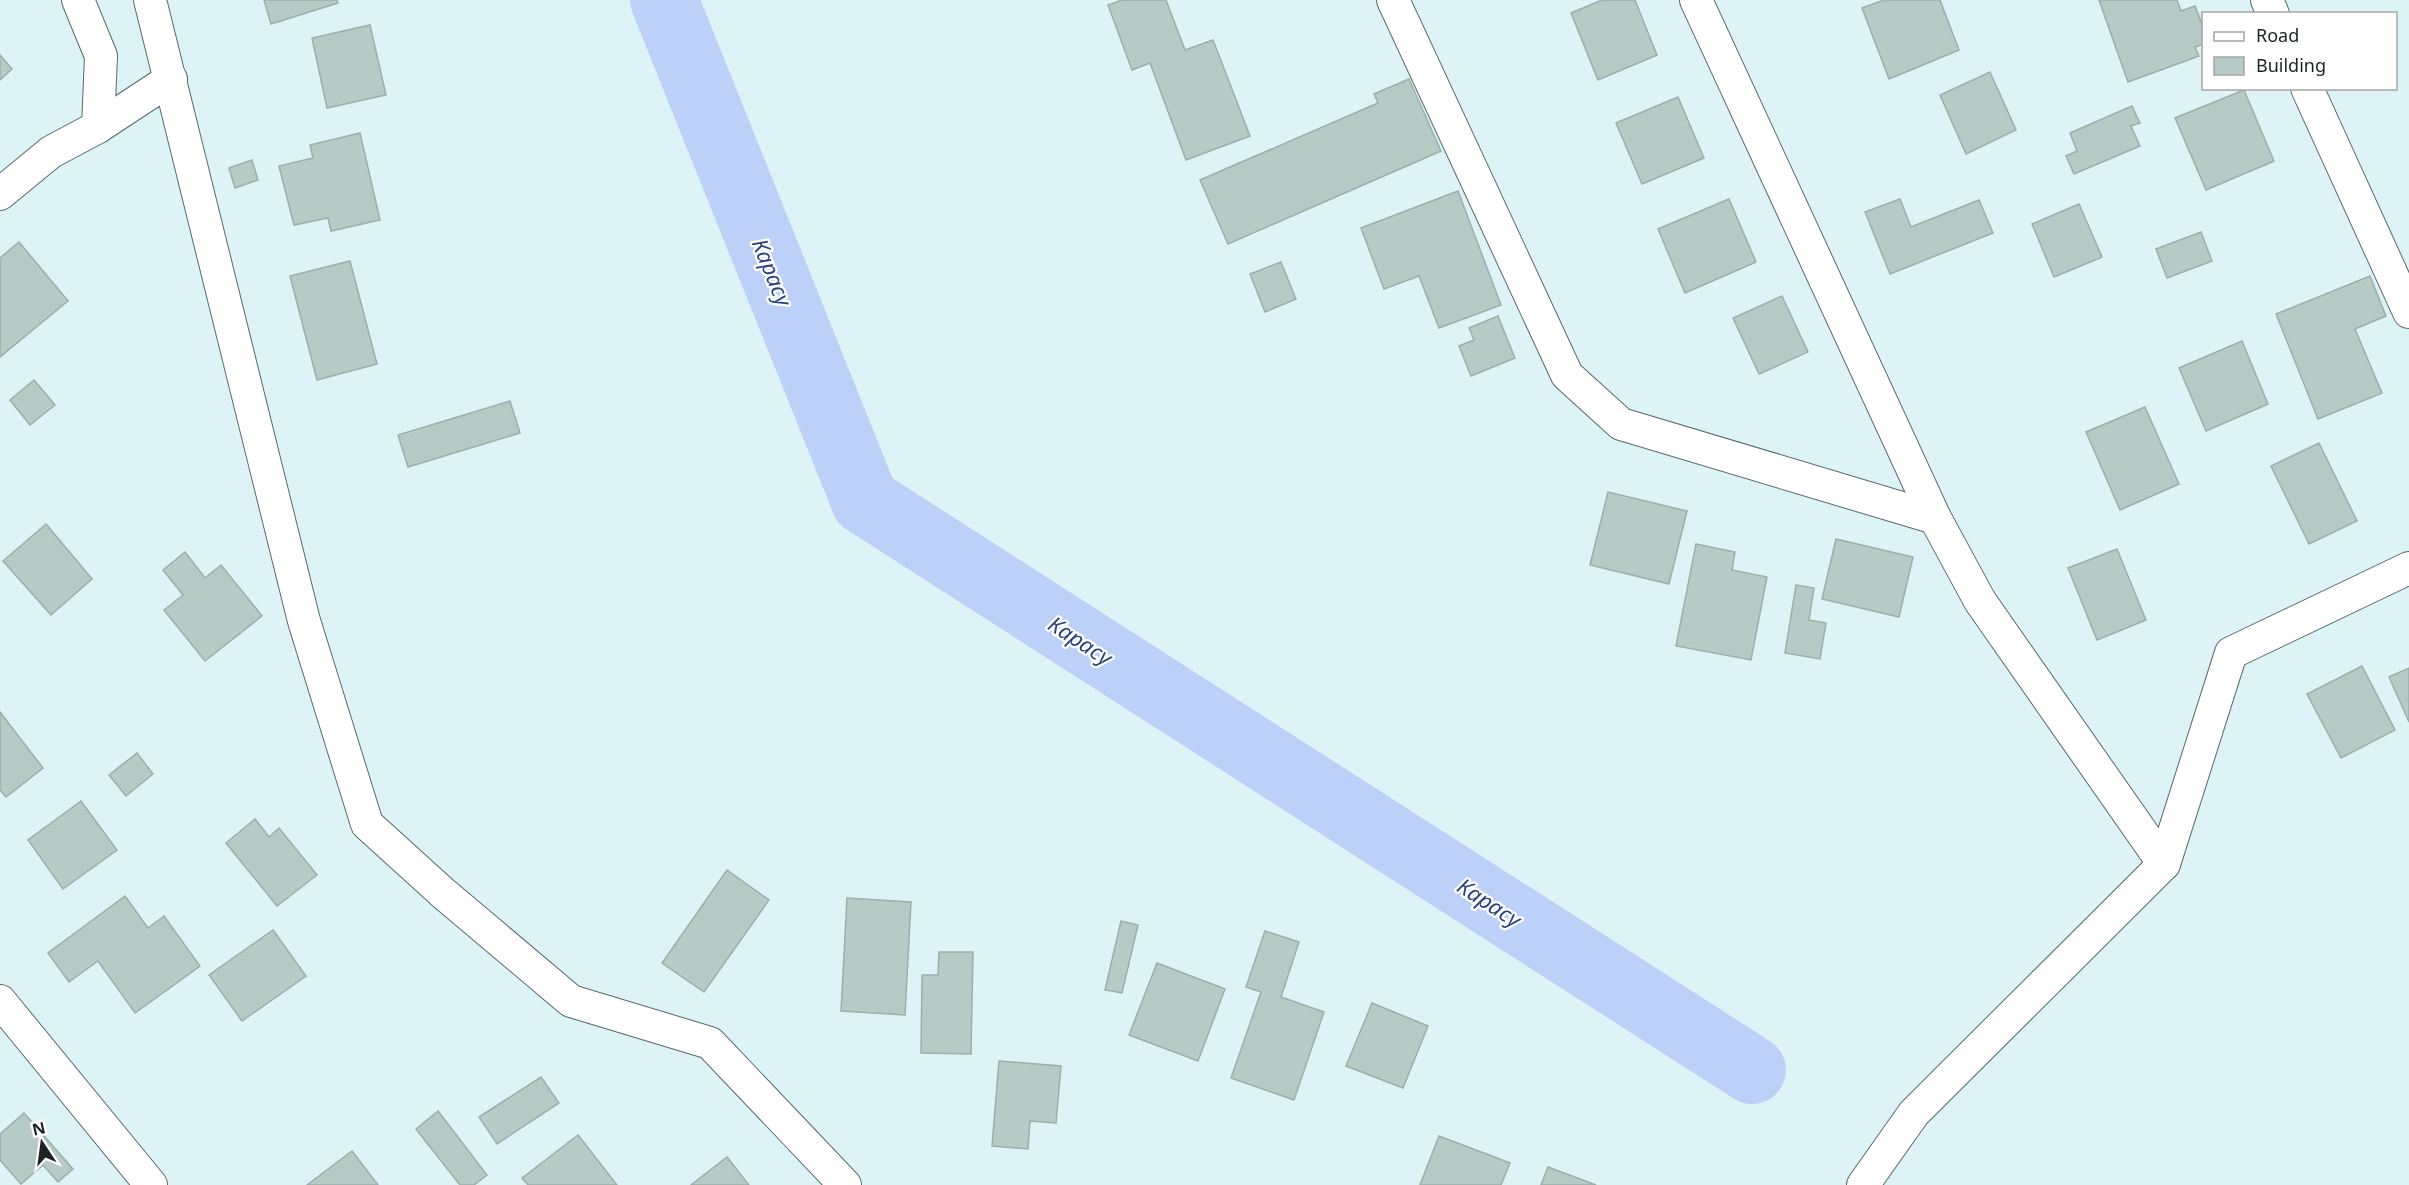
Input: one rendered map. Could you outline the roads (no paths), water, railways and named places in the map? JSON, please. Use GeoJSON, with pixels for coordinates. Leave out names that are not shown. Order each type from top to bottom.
{"type":"FeatureCollection","features":[{"type":"Feature","properties":{"kind":"street"},"geometry":{"type":"LineString","coordinates":[[78,0],[101,56],[98,127]]}},
{"type":"Feature","properties":{"kind":"street"},"geometry":{"type":"LineString","coordinates":[[150,0],[304,621],[367,824],[443,893],[571,1001],[710,1043],[845,1185]]}},
{"type":"Feature","properties":{"kind":"street"},"geometry":{"type":"LineString","coordinates":[[1393,0],[1568,375],[1621,424],[1935,518]]}},
{"type":"Feature","properties":{"kind":"street"},"geometry":{"type":"LineString","coordinates":[[1696,0],[1935,518],[1980,602],[2164,864]]}},
{"type":"Feature","properties":{"kind":"street"},"geometry":{"type":"LineString","coordinates":[[0,194],[51,152],[98,127],[171,79]]}},
{"type":"Feature","properties":{"kind":"street"},"geometry":{"type":"LineString","coordinates":[[2308,90],[2409,312]]}},
{"type":"Feature","properties":{"kind":"street"},"geometry":{"type":"LineString","coordinates":[[1863,1185],[1914,1113],[2164,864],[2231,653],[2409,568]]}},
{"type":"Feature","properties":{"kind":"street"},"geometry":{"type":"LineString","coordinates":[[0,1000],[151,1185]]}},
{"type":"Feature","properties":{"kind":"waterway","name":"Карасу"},"geometry":{"type":"LineString","coordinates":[[664,0],[865,501],[1752,1070]]}}]}
